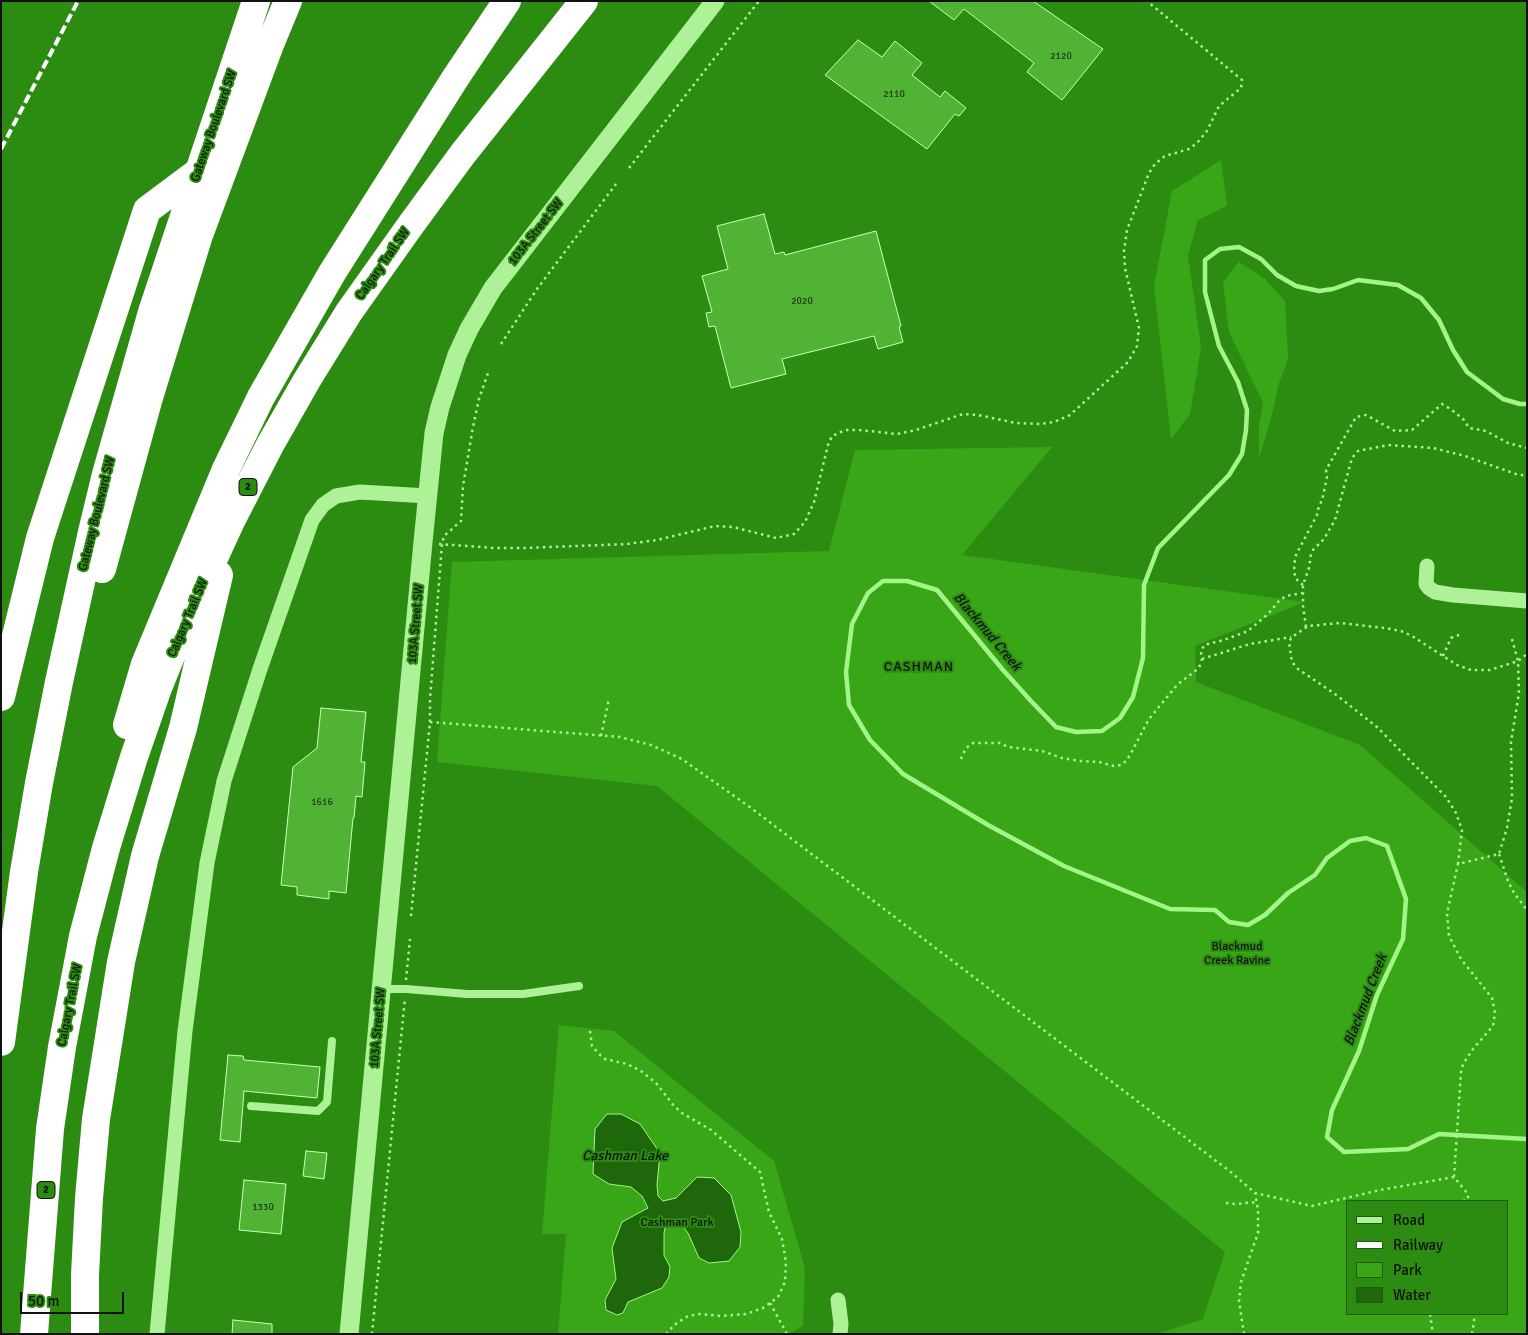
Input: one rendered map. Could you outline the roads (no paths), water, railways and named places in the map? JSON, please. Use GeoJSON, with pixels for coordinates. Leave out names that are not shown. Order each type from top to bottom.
{"type":"FeatureCollection","features":[{"type":"Feature","properties":{"kind":"highway","name":"Gateway Boulevard SW"},"geometry":{"type":"LineString","coordinates":[[1,1042],[24,872],[39,783],[59,682],[106,474],[152,312],[256,1]]}},
{"type":"Feature","properties":{"kind":"highway"},"geometry":{"type":"LineString","coordinates":[[24,872],[45,820],[108,546],[168,333],[199,235],[288,1]]}},
{"type":"Feature","properties":{"kind":"highway"},"geometry":{"type":"LineString","coordinates":[[62,1047],[74,933],[91,865],[103,805],[145,664],[226,469],[261,396],[332,273],[451,85],[507,1]]}},
{"type":"Feature","properties":{"kind":"highway","name":"Calgary Trail SW"},"geometry":{"type":"LineString","coordinates":[[34,1334],[50,1130],[62,1047],[83,936],[106,848],[134,757],[158,688],[186,619],[232,518],[270,445],[349,312],[462,155],[584,1]]}},
{"type":"Feature","properties":{"kind":"highway"},"geometry":{"type":"LineString","coordinates":[[1,696],[40,538],[147,210],[198,172]]}},
{"type":"Feature","properties":{"kind":"highway"},"geometry":{"type":"LineString","coordinates":[[85,1334],[87,1236],[96,1119],[121,962],[145,856],[184,728],[232,518]]}},
{"type":"Feature","properties":{"kind":"street","name":"103A Street SW"},"geometry":{"type":"LineString","coordinates":[[349,1334],[434,433],[447,382],[465,338],[482,306],[499,280],[715,1]]}},
{"type":"Feature","properties":{"kind":"street"},"geometry":{"type":"LineString","coordinates":[[157,1334],[185,1030],[207,863],[224,781],[260,669],[312,520],[323,505],[336,496],[360,492],[428,496]]}},
{"type":"Feature","properties":{"kind":"street"},"geometry":{"type":"LineString","coordinates":[[1426,566],[1426,584],[1435,592],[1527,601]]}},
{"type":"Feature","properties":{"kind":"street"},"geometry":{"type":"LineString","coordinates":[[838,1300],[841,1324],[840,1334]]}},
{"type":"Feature","properties":{"kind":"lane"},"geometry":{"type":"LineString","coordinates":[[382,989],[467,994],[524,994],[579,986]]}},
{"type":"Feature","properties":{"kind":"lane"},"geometry":{"type":"LineString","coordinates":[[251,1106],[318,1111],[327,1102],[332,1041]]}},
{"type":"Feature","properties":{"kind":"water","name":"Cashman Lake"},"geometry":{"type":"Polygon","coordinates":[[[607,1114],[621,1114],[640,1124],[660,1153],[657,1185],[658,1196],[663,1201],[676,1198],[697,1177],[714,1178],[731,1195],[741,1232],[740,1247],[729,1261],[709,1263],[699,1258],[688,1233],[679,1222],[666,1224],[664,1255],[670,1267],[669,1277],[662,1288],[628,1302],[623,1313],[617,1315],[606,1310],[605,1300],[616,1279],[612,1248],[622,1222],[648,1208],[642,1196],[631,1187],[609,1184],[593,1174],[595,1129],[607,1114]]]}},
{"type":"Feature","properties":{"kind":"waterway","name":"Blackmud Creek"},"geometry":{"type":"LineString","coordinates":[[1527,404],[1503,399],[1467,372],[1453,350],[1439,320],[1421,298],[1398,285],[1358,280],[1333,289],[1319,291],[1296,286],[1277,275],[1261,259],[1239,247],[1220,249],[1205,260],[1205,292],[1219,346],[1238,382],[1247,410],[1242,454],[1229,475],[1158,548],[1144,585],[1143,658],[1133,697],[1120,718],[1102,731],[1076,732],[1056,727],[1003,670],[937,590],[907,581],[883,581],[868,593],[852,624],[846,672],[849,705],[870,740],[903,774],[988,825],[1064,866],[1170,909],[1215,910],[1229,922],[1248,925],[1265,915],[1288,893],[1315,875],[1327,858],[1350,841],[1366,838],[1387,846],[1406,899],[1403,939],[1377,995],[1359,1051],[1332,1110],[1327,1137],[1344,1152],[1408,1149],[1439,1134],[1527,1139]]}},
{"type":"Feature","properties":{"kind":"railway"},"geometry":{"type":"LineString","coordinates":[[1,149],[78,1]]}},
{"type":"Feature","properties":{"kind":"district","name":"CASHMAN"},"geometry":{"type":"Point","coordinates":[919,667]}},
{"type":"Feature","properties":{"kind":"park label","name":"Blackmud Creek Ravine"},"geometry":{"type":"Point","coordinates":[1237,954]}},
{"type":"Feature","properties":{"kind":"park label","name":"Cashman Park"},"geometry":{"type":"Point","coordinates":[677,1223]}}]}
